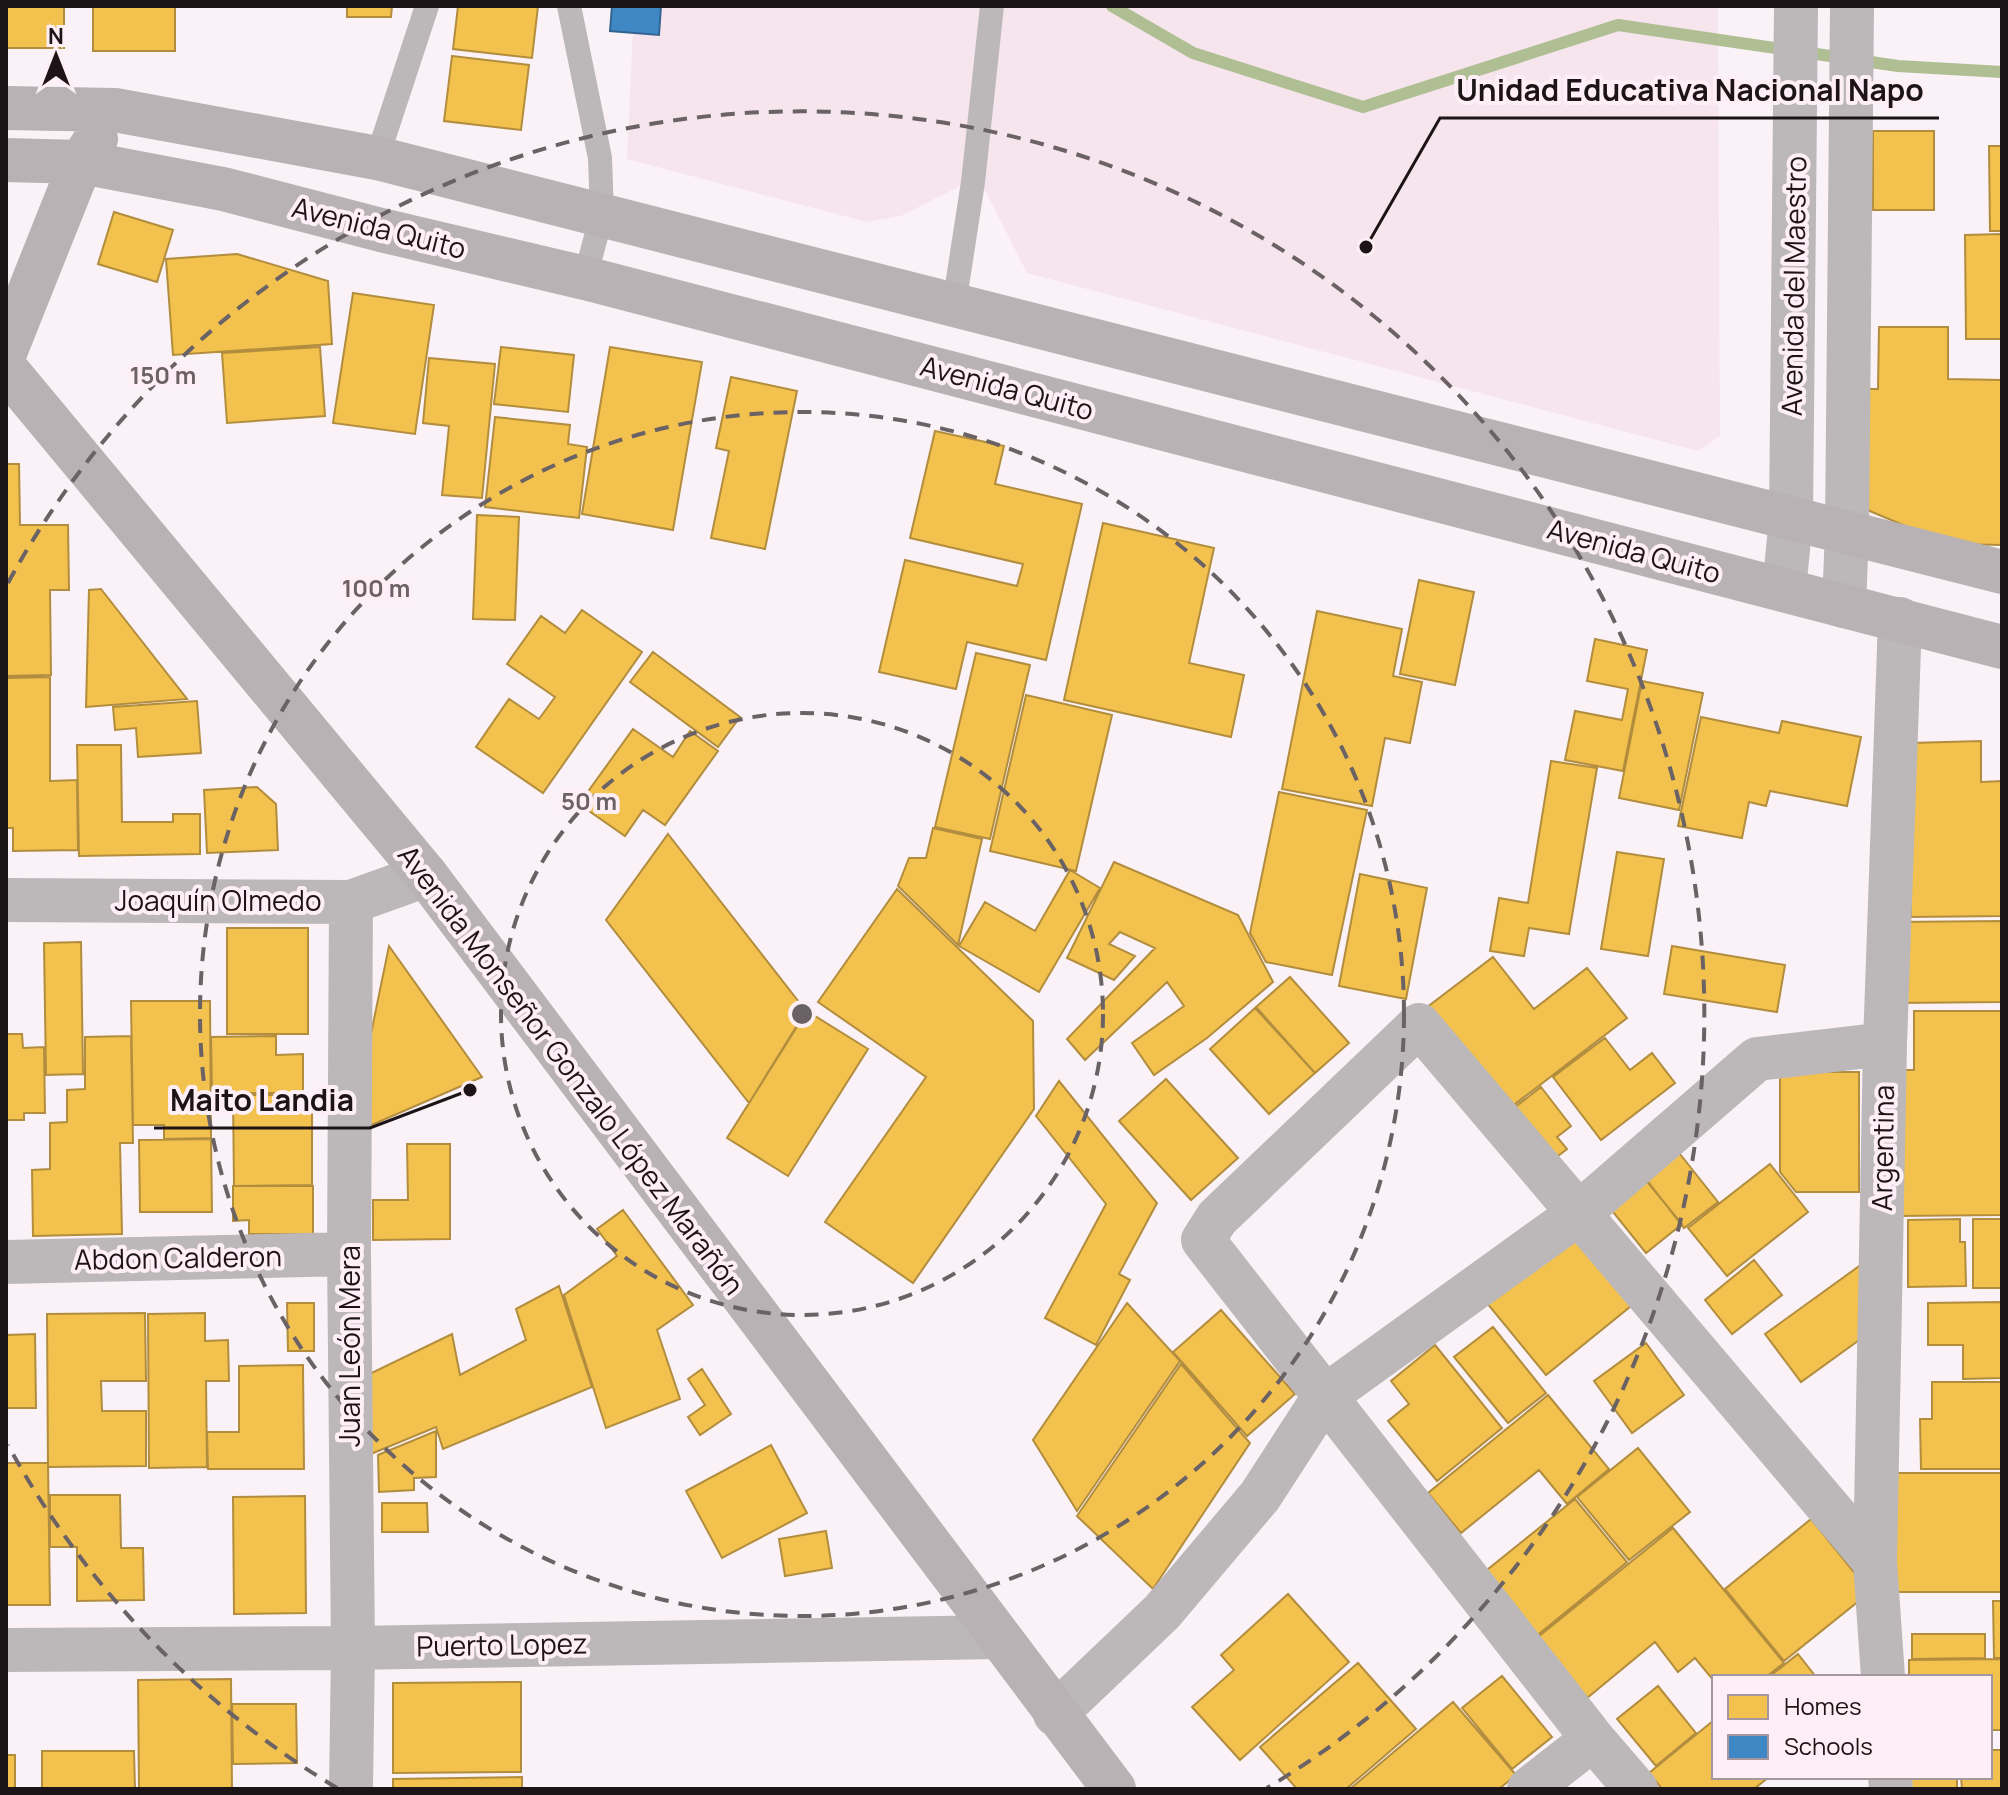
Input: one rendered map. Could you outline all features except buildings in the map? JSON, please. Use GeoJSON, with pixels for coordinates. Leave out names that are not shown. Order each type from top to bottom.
{"type":"FeatureCollection","features":[{"type":"Feature","properties":{"kind":"highway"},"geometry":{"type":"LineString","coordinates":[[6,108],[115,110],[377,158],[2002,572]]}},
{"type":"Feature","properties":{"kind":"highway"},"geometry":{"type":"LineString","coordinates":[[6,350],[81,162],[115,110]]}},
{"type":"Feature","properties":{"kind":"highway","name":"Avenida Quito"},"geometry":{"type":"LineString","coordinates":[[6,160],[81,162],[223,189],[585,278],[2002,647]]}},
{"type":"Feature","properties":{"kind":"highway","name":"Avenida Monseñor Gonzalo López Marañón"},"geometry":{"type":"LineString","coordinates":[[6,369],[426,875],[1114,1789]]}},
{"type":"Feature","properties":{"kind":"street","name":"Avenida del Maestro"},"geometry":{"type":"LineString","coordinates":[[1784,590],[1791,518],[1796,9]]}},
{"type":"Feature","properties":{"kind":"street"},"geometry":{"type":"LineString","coordinates":[[1844,606],[1852,14]]}},
{"type":"Feature","properties":{"kind":"street","name":"Argentina"},"geometry":{"type":"LineString","coordinates":[[1883,1675],[1875,1562],[1885,1044],[1900,619]]}},
{"type":"Feature","properties":{"kind":"street","name":"Joaquín Olmedo"},"geometry":{"type":"LineString","coordinates":[[6,900],[351,902],[426,875]]}},
{"type":"Feature","properties":{"kind":"street","name":"Juan León Mera"},"geometry":{"type":"LineString","coordinates":[[351,902],[351,1789]]}},
{"type":"Feature","properties":{"kind":"street"},"geometry":{"type":"LineString","coordinates":[[1636,1789],[1593,1739],[1203,1240],[1217,1218],[1419,1025],[1875,1562]]}},
{"type":"Feature","properties":{"kind":"street"},"geometry":{"type":"LineString","coordinates":[[1055,1714],[1172,1600],[1260,1496],[1324,1397],[1578,1214],[1757,1059],[1885,1044]]}},
{"type":"Feature","properties":{"kind":"street","name":"Abdon Calderon"},"geometry":{"type":"LineString","coordinates":[[6,1262],[349,1254]]}},
{"type":"Feature","properties":{"kind":"street","name":"Puerto Lopez"},"geometry":{"type":"LineString","coordinates":[[6,1650],[353,1648],[998,1637]]}},
{"type":"Feature","properties":{"kind":"street"},"geometry":{"type":"LineString","coordinates":[[1529,1789],[1593,1739]]}},
{"type":"Feature","properties":{"kind":"lane"},"geometry":{"type":"LineString","coordinates":[[377,158],[427,6]]}},
{"type":"Feature","properties":{"kind":"lane"},"geometry":{"type":"LineString","coordinates":[[569,6],[600,158],[602,214],[585,278]]}},
{"type":"Feature","properties":{"kind":"lane"},"geometry":{"type":"LineString","coordinates":[[954,305],[973,182],[992,14]]}},
{"type":"Feature","properties":{"kind":"shaded area"},"geometry":{"type":"Polygon","coordinates":[[[634,6],[1718,6],[1720,436],[1698,451],[1027,273],[986,192],[964,184],[901,216],[867,222],[627,159],[634,6]]]}},
{"type":"Feature","properties":{"kind":"waterway"},"geometry":{"type":"LineString","coordinates":[[1112,6],[1193,53],[1363,107],[1618,25],[1898,66],[2002,72]]}},
{"type":"Feature","properties":{"kind":"place","name":"Unidad Educativa Nacional Napo"},"geometry":{"type":"Point","coordinates":[1366,247]}},
{"type":"Feature","properties":{"kind":"place","name":"Maito Landia"},"geometry":{"type":"Point","coordinates":[470,1090]}}]}
